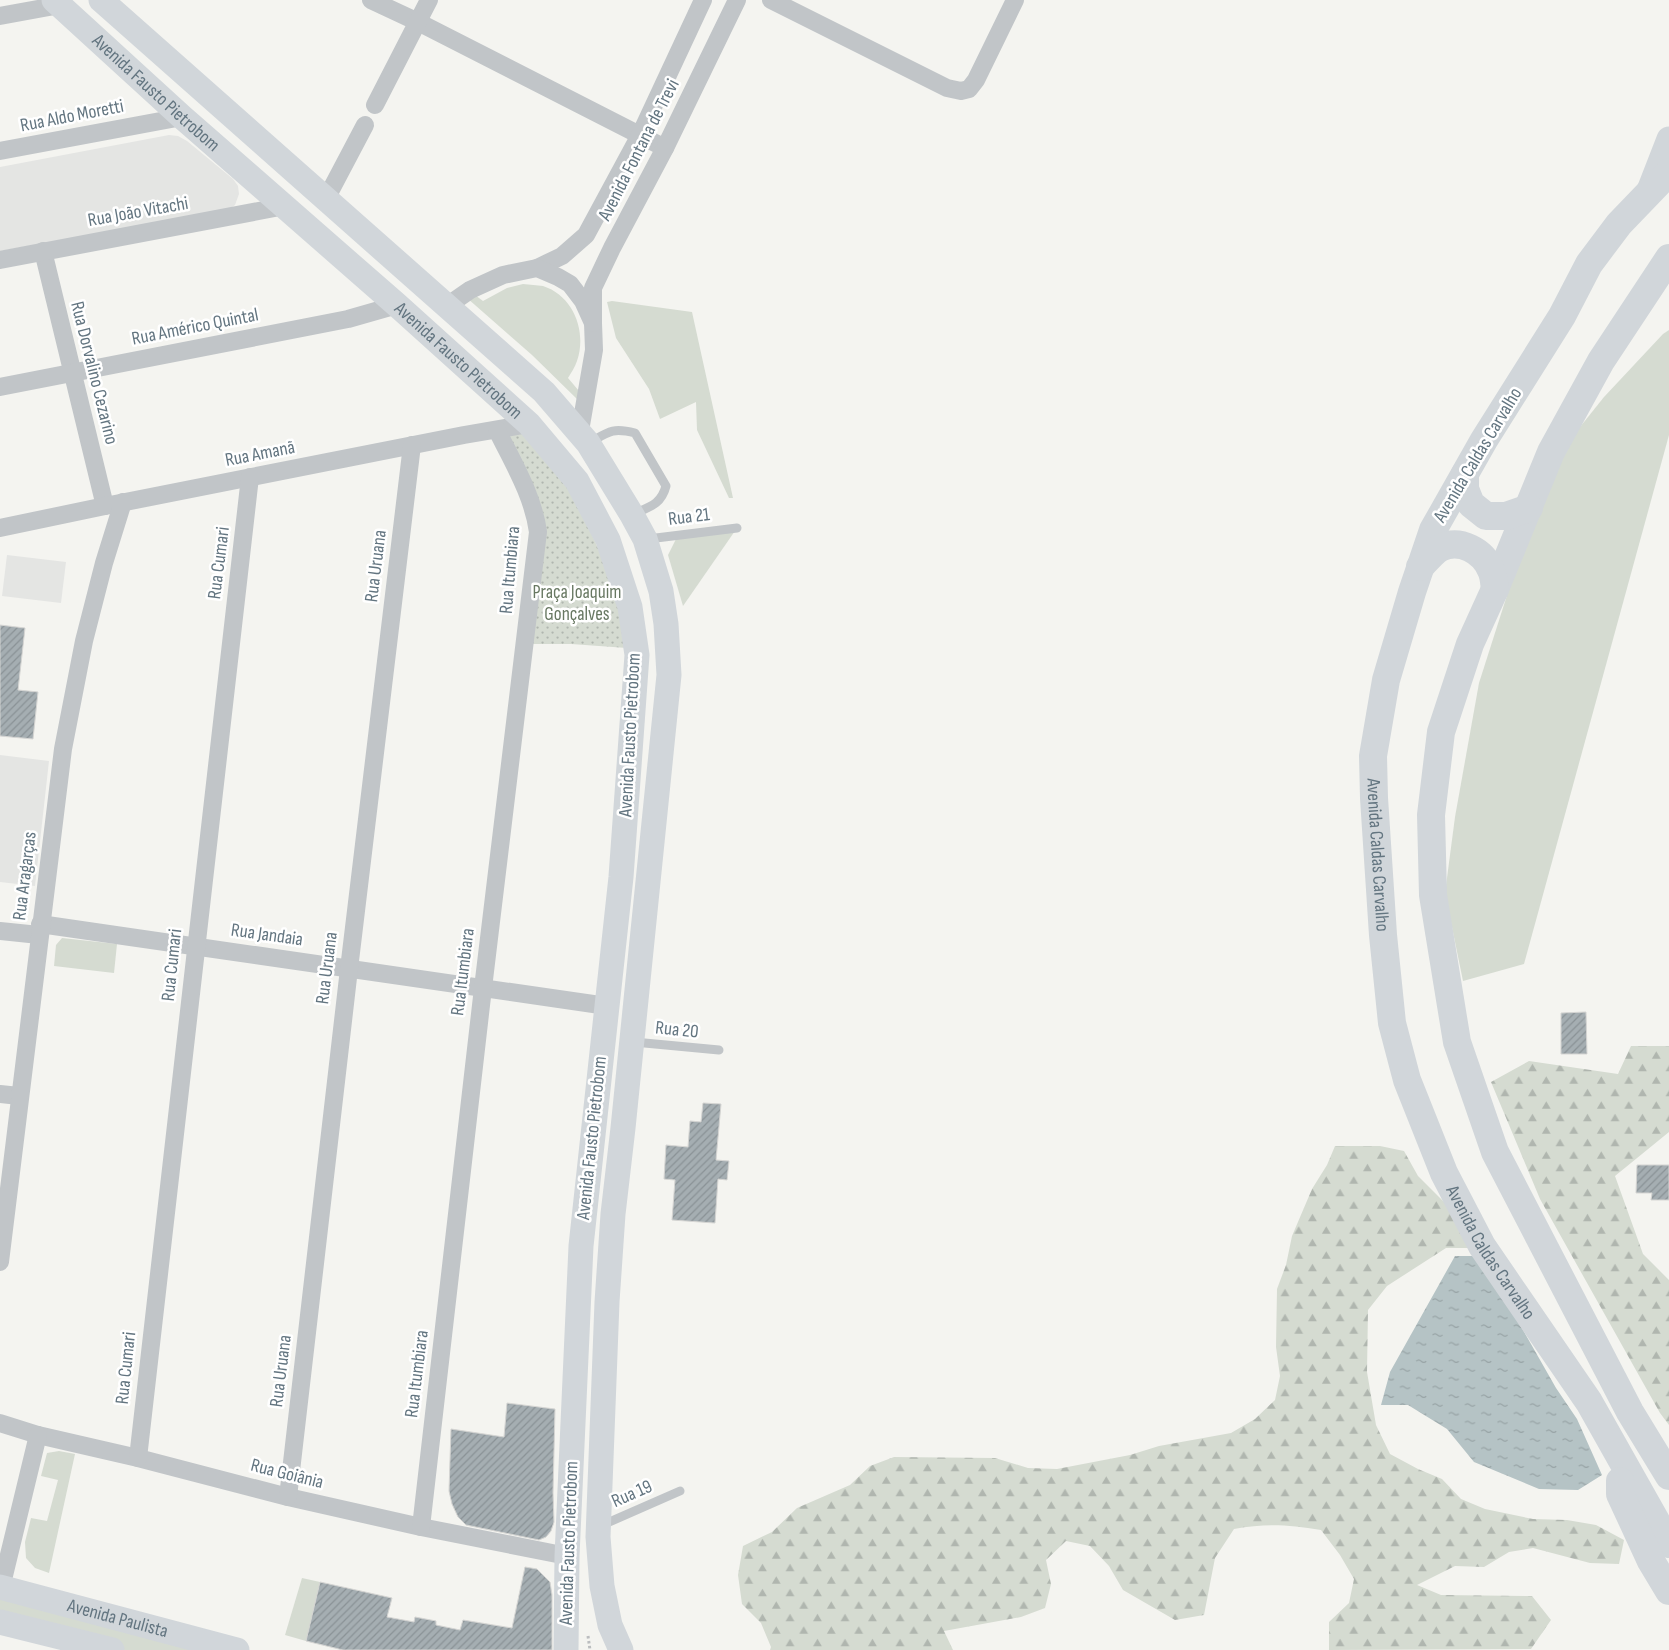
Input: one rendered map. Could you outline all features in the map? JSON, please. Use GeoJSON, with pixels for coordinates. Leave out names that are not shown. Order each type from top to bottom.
{"type":"FeatureCollection","features":[{"type":"Feature","properties":{"kind":"main road","name":"Avenida Fausto Pietrobom"},"geometry":{"type":"LineString","coordinates":[[100,0],[544,392],[584,437],[645,539],[661,591],[666,624],[669,675],[613,1214],[607,1302],[598,1527],[602,1586],[610,1625],[621,1650]]}},
{"type":"Feature","properties":{"kind":"main road","name":"Avenida Fausto Pietrobom"},"geometry":{"type":"LineString","coordinates":[[57,2],[182,117],[285,206],[529,424],[577,481],[608,540],[630,607],[637,655],[621,877],[581,1246],[566,1650]]}},
{"type":"Feature","properties":{"kind":"main road"},"geometry":{"type":"LineString","coordinates":[[1648,194],[1669,139]]}},
{"type":"Feature","properties":{"kind":"main road","name":"Avenida Caldas Carvalho"},"geometry":{"type":"LineString","coordinates":[[1669,172],[1619,224],[1589,264],[1562,316],[1465,474],[1433,530],[1420,566],[1386,680],[1374,756],[1374,798],[1380,899],[1392,1023],[1410,1088],[1444,1173],[1478,1238],[1589,1402],[1669,1544]]}},
{"type":"Feature","properties":{"kind":"main road"},"geometry":{"type":"LineString","coordinates":[[1669,258],[1601,361],[1551,452],[1495,589],[1470,644],[1441,732],[1431,815],[1432,895],[1457,1042],[1495,1152],[1630,1412],[1669,1476]]}},
{"type":"Feature","properties":{"kind":"main road"},"geometry":{"type":"LineString","coordinates":[[1465,474],[1465,489],[1471,504],[1486,516],[1506,516],[1529,508]]}},
{"type":"Feature","properties":{"kind":"main road"},"geometry":{"type":"LineString","coordinates":[[1420,566],[1439,548],[1450,545],[1468,546],[1484,558],[1492,571],[1495,589]]}},
{"type":"Feature","properties":{"kind":"main road"},"geometry":{"type":"LineString","coordinates":[[1645,1438],[1669,1456]]}},
{"type":"Feature","properties":{"kind":"main road"},"geometry":{"type":"LineString","coordinates":[[1618,1455],[1620,1494],[1651,1561],[1669,1591]]}},
{"type":"Feature","properties":{"kind":"main road","name":"Avenida Paulista"},"geometry":{"type":"LineString","coordinates":[[0,1588],[237,1650]]}},
{"type":"Feature","properties":{"kind":"main road","name":"Avenida Paulista"},"geometry":{"type":"LineString","coordinates":[[0,1622],[112,1650]]}},
{"type":"Feature","properties":{"kind":"street"},"geometry":{"type":"LineString","coordinates":[[371,0],[665,148]]}},
{"type":"Feature","properties":{"kind":"street"},"geometry":{"type":"LineString","coordinates":[[375,105],[429,0]]}},
{"type":"Feature","properties":{"kind":"street","name":"Avenida Fontana de Trevi"},"geometry":{"type":"LineString","coordinates":[[447,306],[470,290],[503,275],[537,268],[562,256],[586,235],[640,135],[703,0]]}},
{"type":"Feature","properties":{"kind":"street","name":"Avenida Fontana de Trevi"},"geometry":{"type":"LineString","coordinates":[[584,437],[594,350],[593,288],[665,148],[737,0]]}},
{"type":"Feature","properties":{"kind":"street"},"geometry":{"type":"LineString","coordinates":[[771,0],[947,88],[960,91],[970,89],[976,80],[1015,0]]}},
{"type":"Feature","properties":{"kind":"street"},"geometry":{"type":"LineString","coordinates":[[0,16],[57,2]]}},
{"type":"Feature","properties":{"kind":"street","name":"Rua Aldo Moretti"},"geometry":{"type":"LineString","coordinates":[[0,152],[182,117]]}},
{"type":"Feature","properties":{"kind":"street"},"geometry":{"type":"LineString","coordinates":[[326,199],[365,125]]}},
{"type":"Feature","properties":{"kind":"street","name":"Rua João Vitachi"},"geometry":{"type":"LineString","coordinates":[[0,260],[285,206]]}},
{"type":"Feature","properties":{"kind":"street","name":"Rua Dorvalino Cezarino"},"geometry":{"type":"LineString","coordinates":[[43,251],[105,506]]}},
{"type":"Feature","properties":{"kind":"street","name":"Avenida Fontana de Trevi"},"geometry":{"type":"LineString","coordinates":[[537,268],[570,284],[583,301],[593,323]]}},
{"type":"Feature","properties":{"kind":"street","name":"Rua Américo Quintal"},"geometry":{"type":"LineString","coordinates":[[0,387],[348,319],[396,305]]}},
{"type":"Feature","properties":{"kind":"street","name":"Rua Amanã"},"geometry":{"type":"LineString","coordinates":[[0,528],[412,445],[529,424]]}},
{"type":"Feature","properties":{"kind":"street","name":"Rua Itumbiara"},"geometry":{"type":"LineString","coordinates":[[421,1527],[538,532],[536,515],[531,500],[497,430]]}},
{"type":"Feature","properties":{"kind":"street","name":"Rua Uruana"},"geometry":{"type":"LineString","coordinates":[[288,1497],[412,445]]}},
{"type":"Feature","properties":{"kind":"street","name":"Rua Cumari"},"geometry":{"type":"LineString","coordinates":[[138,1458],[250,477]]}},
{"type":"Feature","properties":{"kind":"street","name":"Rua Aragarças"},"geometry":{"type":"LineString","coordinates":[[0,1254],[63,749],[84,641],[104,563],[123,502]]}},
{"type":"Feature","properties":{"kind":"street","name":"Rua Jandaia"},"geometry":{"type":"LineString","coordinates":[[0,931],[40,930],[195,946],[607,1006]]}},
{"type":"Feature","properties":{"kind":"street"},"geometry":{"type":"LineString","coordinates":[[0,1094],[20,1096]]}},
{"type":"Feature","properties":{"kind":"street","name":"Rua Goiânia"},"geometry":{"type":"LineString","coordinates":[[0,1423],[38,1435],[138,1458],[288,1497],[421,1527],[568,1556]]}},
{"type":"Feature","properties":{"kind":"street"},"geometry":{"type":"LineString","coordinates":[[0,1588],[38,1435]]}},
{"type":"Feature","properties":{"kind":"lane"},"geometry":{"type":"LineString","coordinates":[[584,437],[611,430],[635,433],[666,486],[663,497],[657,503],[632,515]]}},
{"type":"Feature","properties":{"kind":"lane","name":"Rua 21"},"geometry":{"type":"LineString","coordinates":[[645,539],[737,528]]}},
{"type":"Feature","properties":{"kind":"lane","name":"Rua 20"},"geometry":{"type":"LineString","coordinates":[[632,1042],[719,1050]]}},
{"type":"Feature","properties":{"kind":"lane","name":"Rua 19"},"geometry":{"type":"LineString","coordinates":[[598,1527],[680,1491]]}},
{"type":"Feature","properties":{"kind":"shaded area"},"geometry":{"type":"Polygon","coordinates":[[[169,135],[178,136],[187,141],[233,179],[238,186],[239,194],[235,205],[228,210],[0,251],[0,167],[169,135]]]}},
{"type":"Feature","properties":{"kind":"shaded area"},"geometry":{"type":"Polygon","coordinates":[[[7,555],[66,562],[61,603],[2,596],[7,555]]]}},
{"type":"Feature","properties":{"kind":"shaded area"},"geometry":{"type":"Polygon","coordinates":[[[0,755],[49,761],[35,886],[0,882],[0,755]]]}},
{"type":"Feature","properties":{"kind":"green space"},"geometry":{"type":"Polygon","coordinates":[[[523,284],[543,286],[554,291],[570,306],[575,316],[579,327],[580,350],[568,378],[579,391],[578,400],[532,355],[467,298],[475,295],[483,301],[507,288],[523,284]]]}},
{"type":"Feature","properties":{"kind":"green space"},"geometry":{"type":"Polygon","coordinates":[[[612,301],[692,312],[733,498],[729,498],[697,430],[696,402],[660,419],[649,389],[616,338],[607,302],[612,301]]]}},
{"type":"Feature","properties":{"kind":"green space"},"geometry":{"type":"Polygon","coordinates":[[[1669,330],[1669,435],[1524,964],[1463,981],[1445,893],[1455,817],[1479,683],[1548,467],[1604,397],[1663,334],[1669,330]]]}},
{"type":"Feature","properties":{"kind":"green space","name":"Praça Joaquim Gonçalves"},"geometry":{"type":"Polygon","coordinates":[[[527,430],[571,488],[615,586],[627,648],[571,644],[532,644],[545,532],[505,433],[527,430]]]}},
{"type":"Feature","properties":{"kind":"green space"},"geometry":{"type":"Polygon","coordinates":[[[737,528],[683,606],[668,555],[678,535],[737,528]]]}},
{"type":"Feature","properties":{"kind":"green space"},"geometry":{"type":"Polygon","coordinates":[[[62,938],[117,944],[114,973],[54,966],[56,945],[62,938]]]}},
{"type":"Feature","properties":{"kind":"green space"},"geometry":{"type":"Polygon","coordinates":[[[1631,1046],[1669,1046],[1669,1132],[1615,1176],[1643,1254],[1669,1280],[1669,1425],[1660,1413],[1540,1199],[1491,1082],[1529,1061],[1618,1074],[1631,1046]]]}},
{"type":"Feature","properties":{"kind":"green space"},"geometry":{"type":"Polygon","coordinates":[[[1335,1146],[1380,1146],[1404,1151],[1418,1176],[1465,1223],[1475,1248],[1446,1248],[1387,1286],[1368,1310],[1367,1372],[1376,1425],[1390,1454],[1442,1479],[1461,1499],[1485,1509],[1533,1519],[1567,1520],[1596,1525],[1624,1540],[1619,1564],[1590,1563],[1533,1548],[1509,1552],[1484,1567],[1455,1566],[1417,1585],[1441,1595],[1532,1596],[1551,1620],[1531,1649],[1329,1650],[1329,1622],[1349,1603],[1354,1579],[1340,1555],[1321,1530],[1268,1525],[1234,1529],[1215,1558],[1204,1615],[1175,1620],[1123,1590],[1109,1566],[1090,1546],[1066,1541],[1046,1560],[1051,1584],[1045,1608],[1021,1617],[944,1631],[953,1650],[770,1650],[771,1647],[761,1623],[742,1604],[738,1575],[743,1546],[772,1532],[797,1508],[850,1485],[870,1466],[894,1457],[995,1458],[1028,1468],[1057,1469],[1130,1455],[1159,1446],[1231,1433],[1255,1419],[1275,1400],[1280,1376],[1276,1347],[1277,1289],[1286,1265],[1292,1236],[1312,1189],[1327,1165],[1335,1146]]]}},
{"type":"Feature","properties":{"kind":"green space"},"geometry":{"type":"Polygon","coordinates":[[[59,1451],[75,1454],[49,1573],[35,1568],[26,1558],[25,1542],[31,1518],[47,1521],[58,1480],[41,1476],[47,1453],[59,1451]]]}},
{"type":"Feature","properties":{"kind":"green space"},"geometry":{"type":"Polygon","coordinates":[[[302,1578],[320,1582],[306,1641],[285,1635],[302,1578]]]}},
{"type":"Feature","properties":{"kind":"green space"},"geometry":{"type":"Polygon","coordinates":[[[0,1587],[237,1650],[112,1650],[0,1622],[0,1587]]]}},
{"type":"Feature","properties":{"kind":"water"},"geometry":{"type":"Polygon","coordinates":[[[1455,1256],[1481,1256],[1556,1388],[1577,1419],[1602,1475],[1578,1490],[1539,1489],[1474,1462],[1447,1429],[1408,1405],[1381,1405],[1390,1372],[1455,1256]]]}},
{"type":"Feature","properties":{"kind":"building"},"geometry":{"type":"Polygon","coordinates":[[[0,625],[25,628],[18,690],[38,692],[33,739],[0,736],[0,625]]]}},
{"type":"Feature","properties":{"kind":"building"},"geometry":{"type":"Polygon","coordinates":[[[1586,1012],[1587,1054],[1561,1054],[1561,1013],[1586,1012]]]}},
{"type":"Feature","properties":{"kind":"building"},"geometry":{"type":"Polygon","coordinates":[[[703,1103],[721,1104],[716,1160],[729,1161],[727,1180],[718,1179],[715,1223],[672,1220],[675,1180],[664,1179],[666,1145],[688,1147],[690,1121],[701,1122],[703,1103]]]}},
{"type":"Feature","properties":{"kind":"building"},"geometry":{"type":"Polygon","coordinates":[[[1637,1165],[1669,1165],[1669,1200],[1651,1200],[1652,1193],[1636,1193],[1637,1165]]]}},
{"type":"Feature","properties":{"kind":"building"},"geometry":{"type":"Polygon","coordinates":[[[507,1403],[555,1409],[554,1522],[551,1531],[546,1537],[539,1540],[466,1525],[458,1517],[452,1504],[449,1491],[451,1429],[504,1437],[507,1403]]]}},
{"type":"Feature","properties":{"kind":"building"},"geometry":{"type":"Polygon","coordinates":[[[525,1567],[537,1569],[550,1582],[552,1595],[552,1650],[343,1650],[306,1641],[320,1582],[392,1598],[387,1617],[414,1622],[415,1617],[436,1621],[436,1625],[460,1630],[463,1620],[512,1628],[525,1567]]]}}]}
